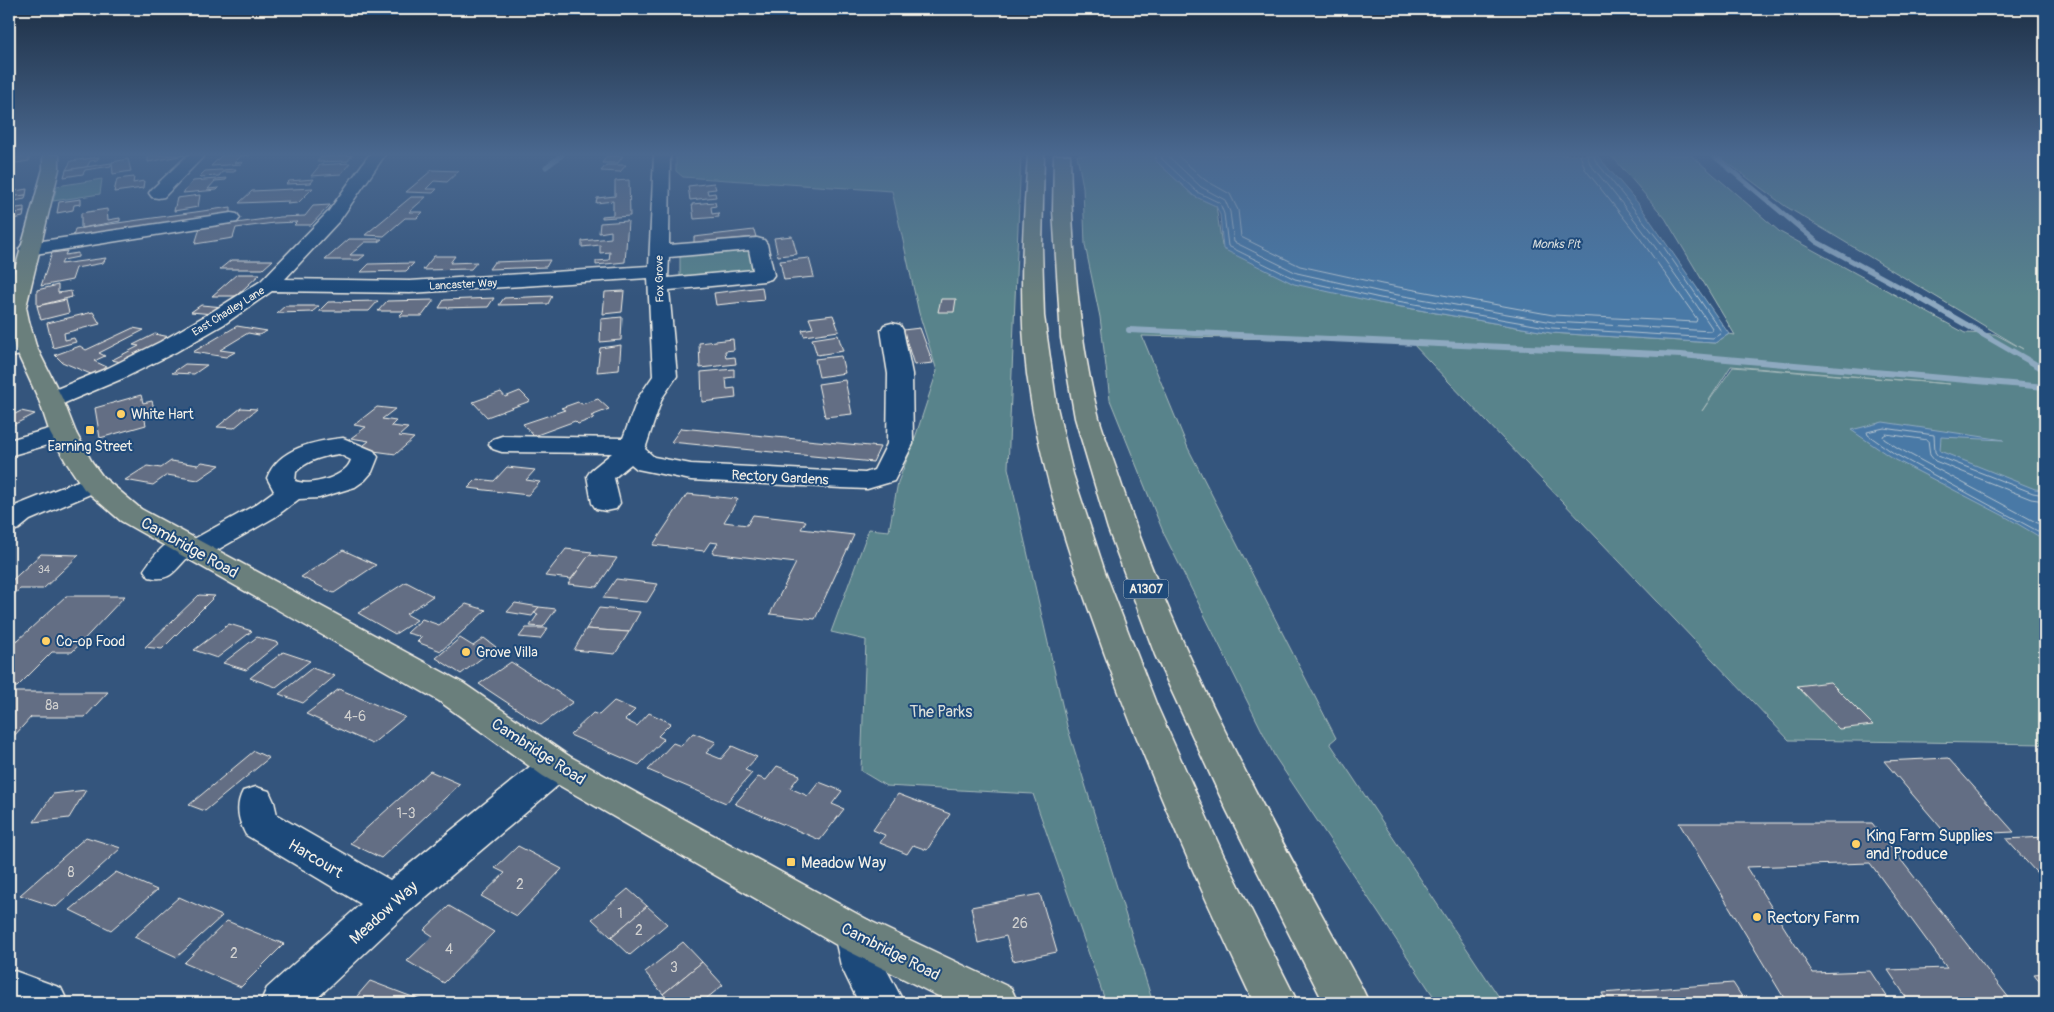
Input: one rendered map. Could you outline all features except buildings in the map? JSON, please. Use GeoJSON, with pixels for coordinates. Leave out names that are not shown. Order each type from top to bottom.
{"type":"FeatureCollection","features":[{"type":"Feature","properties":{"kind":"main road"},"geometry":{"type":"LineString","coordinates":[[42,202],[15,307],[17,348],[50,400],[63,433],[92,483]]}},
{"type":"Feature","properties":{"kind":"main road"},"geometry":{"type":"LineString","coordinates":[[1034,202],[1032,267],[1035,340],[1048,423],[1076,532],[1122,662],[1185,812],[1268,988]]}},
{"type":"Feature","properties":{"kind":"main road","name":"A1307"},"geometry":{"type":"LineString","coordinates":[[1062,202],[1072,338],[1087,418],[1122,529],[1171,655],[1246,811],[1344,997]]}},
{"type":"Feature","properties":{"kind":"main road","name":"Cambridge Road"},"geometry":{"type":"LineString","coordinates":[[92,483],[131,515],[451,692],[556,766],[855,934],[996,1003]]}},
{"type":"Feature","properties":{"kind":"street","name":"East Chadley Lane"},"geometry":{"type":"LineString","coordinates":[[50,400],[116,373],[168,347],[218,318],[268,285],[334,216],[344,202]]}},
{"type":"Feature","properties":{"kind":"street","name":"Fox Grove"},"geometry":{"type":"LineString","coordinates":[[632,448],[650,398],[665,376],[658,269],[660,202]]}},
{"type":"Feature","properties":{"kind":"street"},"geometry":{"type":"LineString","coordinates":[[29,249],[230,218]]}},
{"type":"Feature","properties":{"kind":"street","name":"Lancaster Way"},"geometry":{"type":"LineString","coordinates":[[268,285],[410,287],[658,269]]}},
{"type":"Feature","properties":{"kind":"street","name":"Rectory Gardens"},"geometry":{"type":"LineString","coordinates":[[632,448],[646,462],[690,472],[867,481],[885,475],[900,444],[900,374],[892,330]]}},
{"type":"Feature","properties":{"kind":"street"},"geometry":{"type":"LineString","coordinates":[[9,448],[63,433]]}},
{"type":"Feature","properties":{"kind":"street"},"geometry":{"type":"LineString","coordinates":[[502,444],[632,448]]}},
{"type":"Feature","properties":{"kind":"street"},"geometry":{"type":"LineString","coordinates":[[606,503],[600,476],[632,448]]}},
{"type":"Feature","properties":{"kind":"street"},"geometry":{"type":"LineString","coordinates":[[9,523],[20,514],[92,483]]}},
{"type":"Feature","properties":{"kind":"street"},"geometry":{"type":"LineString","coordinates":[[159,570],[189,548],[265,511],[294,490]]}},
{"type":"Feature","properties":{"kind":"street","name":"Meadow Way"},"geometry":{"type":"LineString","coordinates":[[282,1003],[392,902],[556,766]]}},
{"type":"Feature","properties":{"kind":"street","name":"Harcourt"},"geometry":{"type":"LineString","coordinates":[[256,802],[259,824],[392,902]]}},
{"type":"Feature","properties":{"kind":"street"},"geometry":{"type":"LineString","coordinates":[[855,934],[862,966],[882,1003]]}},
{"type":"Feature","properties":{"kind":"street"},"geometry":{"type":"LineString","coordinates":[[9,989],[46,1003]]}},
{"type":"Feature","properties":{"kind":"green space","name":"The Parks"},"geometry":{"type":"Polygon","coordinates":[[[894,202],[1019,202],[1008,468],[1067,726],[1153,1003],[1106,1003],[1033,794],[886,786],[861,771],[866,640],[831,632],[869,529],[889,531],[898,482],[912,447],[937,371],[919,313],[894,202]]]}},
{"type":"Feature","properties":{"kind":"green space"},"geometry":{"type":"Polygon","coordinates":[[[1084,202],[1208,202],[1216,206],[1222,246],[1379,303],[1551,333],[1715,343],[1729,334],[1735,335],[1665,218],[1651,202],[1746,202],[1780,232],[1965,333],[1995,334],[2023,349],[1780,202],[2045,202],[2045,744],[1789,740],[1411,342],[1142,336],[1188,448],[1336,738],[1330,743],[1503,1003],[1438,1003],[1275,757],[1164,534],[1110,400],[1100,317],[1085,245],[1084,202]],[[1731,366],[1702,411],[1733,367],[1950,384],[1731,366]]]}},
{"type":"Feature","properties":{"kind":"green space"},"geometry":{"type":"Polygon","coordinates":[[[754,246],[760,273],[680,282],[680,253],[754,246]]]}},
{"type":"Feature","properties":{"kind":"water","name":"Monks Pit"},"geometry":{"type":"Polygon","coordinates":[[[1208,202],[1637,202],[1729,334],[1715,343],[1551,333],[1379,303],[1294,284],[1223,249],[1220,215],[1216,206],[1208,202]]]}},
{"type":"Feature","properties":{"kind":"water"},"geometry":{"type":"Polygon","coordinates":[[[1883,422],[2004,440],[1941,437],[1940,451],[2035,489],[2045,490],[2045,540],[2006,517],[1892,458],[1851,430],[1883,422]]]}},
{"type":"Feature","properties":{"kind":"waterway"},"geometry":{"type":"LineString","coordinates":[[1769,202],[1817,242],[1920,298]]}},
{"type":"Feature","properties":{"kind":"waterway"},"geometry":{"type":"LineString","coordinates":[[1918,297],[2045,370]]}},
{"type":"Feature","properties":{"kind":"waterway"},"geometry":{"type":"LineString","coordinates":[[1129,330],[1681,355],[2045,387]]}},
{"type":"Feature","properties":{"kind":"place","name":"White Hart"},"geometry":{"type":"Point","coordinates":[121,414]}},
{"type":"Feature","properties":{"kind":"place","name":"Earning Street"},"geometry":{"type":"Point","coordinates":[90,430]}},
{"type":"Feature","properties":{"kind":"place","name":"Co-op Food"},"geometry":{"type":"Point","coordinates":[46,641]}},
{"type":"Feature","properties":{"kind":"place","name":"Grove Villa"},"geometry":{"type":"Point","coordinates":[466,652]}},
{"type":"Feature","properties":{"kind":"place","name":"King Farm Supplies and Produce"},"geometry":{"type":"Point","coordinates":[1856,844]}},
{"type":"Feature","properties":{"kind":"place","name":"Meadow Way"},"geometry":{"type":"Point","coordinates":[791,862]}},
{"type":"Feature","properties":{"kind":"place","name":"Rectory Farm"},"geometry":{"type":"Point","coordinates":[1757,917]}}]}
